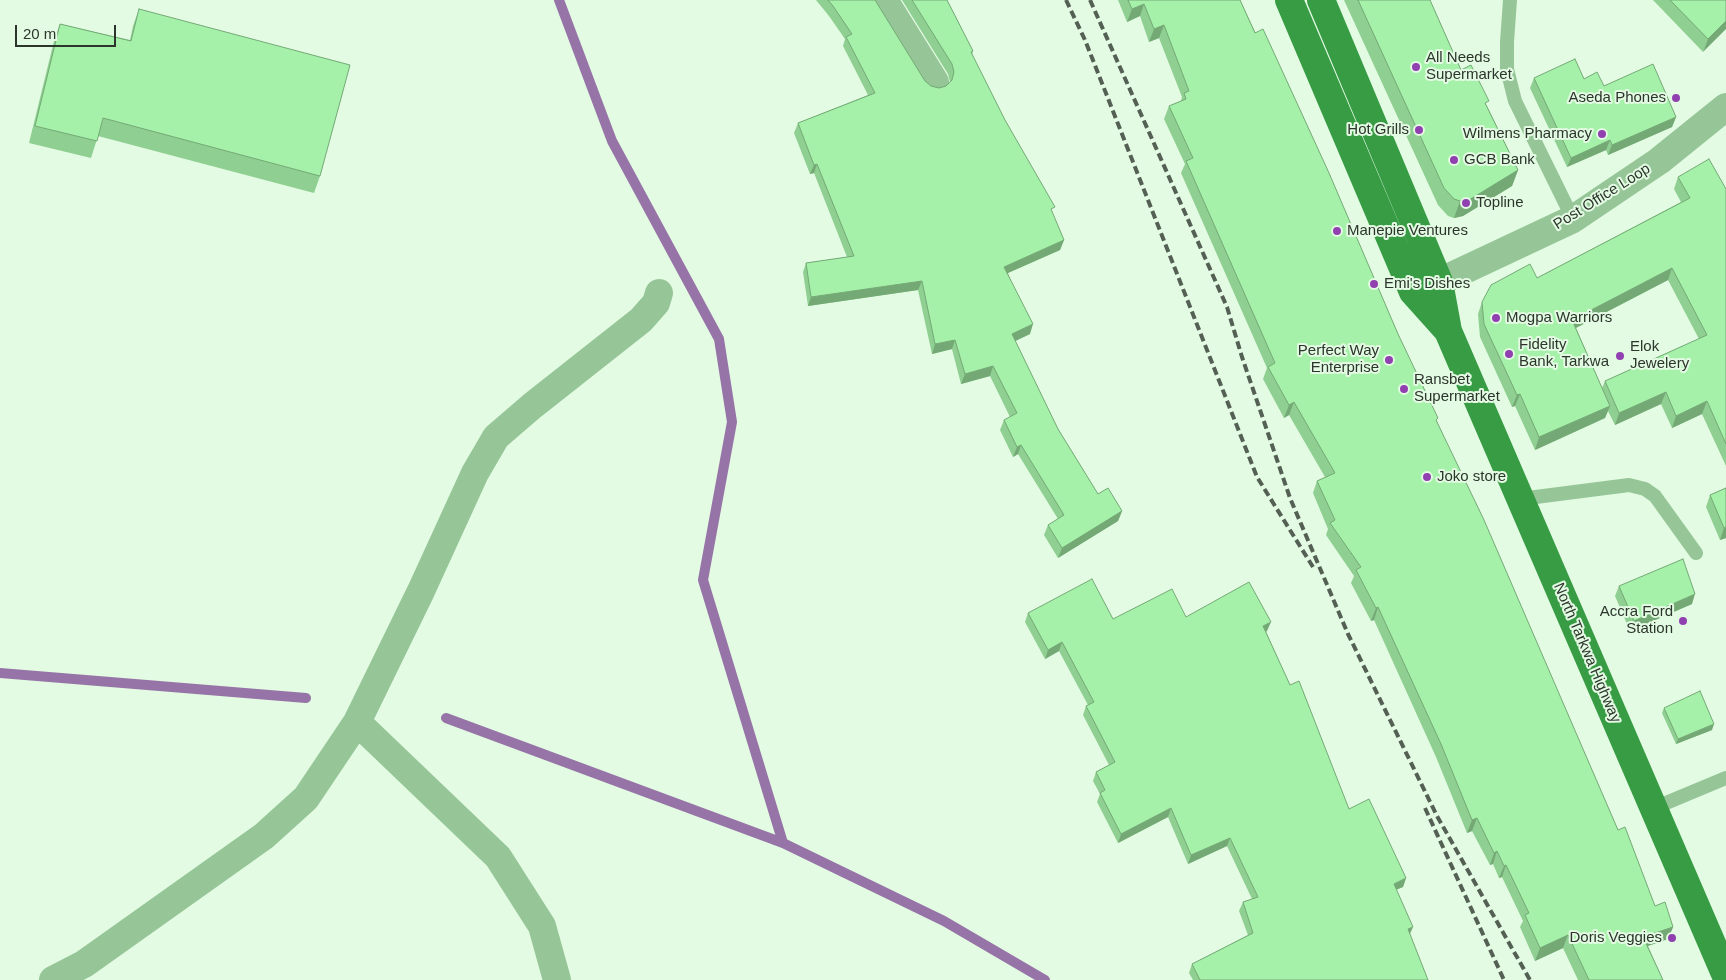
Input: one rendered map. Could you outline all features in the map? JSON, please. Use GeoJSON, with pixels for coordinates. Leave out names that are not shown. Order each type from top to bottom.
{"type":"FeatureCollection","features":[{"type":"Feature","properties":{"kind":"main road","name":"North Tarkwa Highway"},"geometry":{"type":"LineString","coordinates":[[1289,0],[1413,292],[1448,331]]}},
{"type":"Feature","properties":{"kind":"main road","name":"North Tarkwa Highway"},"geometry":{"type":"LineString","coordinates":[[1321,0],[1439,282],[1448,331],[1726,976]]}},
{"type":"Feature","properties":{"kind":"street"},"geometry":{"type":"LineString","coordinates":[[884,0],[935,82]]}},
{"type":"Feature","properties":{"kind":"street","name":"Post Office Loop"},"geometry":{"type":"LineString","coordinates":[[1413,292],[1439,282],[1573,219],[1658,161],[1726,107]]}},
{"type":"Feature","properties":{"kind":"street"},"geometry":{"type":"LineString","coordinates":[[54,980],[84,964],[264,836],[306,798],[357,722],[422,591],[475,473],[496,437],[532,406],[641,320],[656,302],[659,293]]}},
{"type":"Feature","properties":{"kind":"street"},"geometry":{"type":"LineString","coordinates":[[357,722],[498,857],[542,926],[557,980]]}},
{"type":"Feature","properties":{"kind":"lane"},"geometry":{"type":"LineString","coordinates":[[1510,0],[1506,42],[1507,69],[1515,100],[1573,219]]}},
{"type":"Feature","properties":{"kind":"lane"},"geometry":{"type":"LineString","coordinates":[[1520,499],[1629,485],[1644,489],[1655,496],[1696,552]]}},
{"type":"Feature","properties":{"kind":"lane"},"geometry":{"type":"LineString","coordinates":[[1654,808],[1726,778]]}},
{"type":"Feature","properties":{"kind":"building"},"geometry":{"type":"Polygon","coordinates":[[[828,0],[875,0],[925,81],[931,86],[939,88],[946,86],[952,80],[954,72],[952,64],[912,0],[947,0],[1005,120],[1055,207],[1051,209],[1064,240],[1004,267],[1033,324],[1012,334],[1058,429],[1098,494],[1108,488],[1122,511],[1062,548],[1048,525],[1064,515],[1021,445],[1017,447],[1004,420],[1017,413],[993,366],[965,374],[955,340],[935,344],[922,281],[811,297],[806,263],[854,256],[817,164],[814,165],[798,123],[875,93],[846,37],[852,34],[828,0]]]}},
{"type":"Feature","properties":{"kind":"building"},"geometry":{"type":"Polygon","coordinates":[[[1128,0],[1240,0],[1255,33],[1263,29],[1329,173],[1398,334],[1438,418],[1436,420],[1484,520],[1618,830],[1625,827],[1655,906],[1665,902],[1673,927],[1643,937],[1663,980],[1589,980],[1568,935],[1540,948],[1525,915],[1529,913],[1506,865],[1504,866],[1497,851],[1494,853],[1477,818],[1472,820],[1441,744],[1378,607],[1376,608],[1356,570],[1361,567],[1330,523],[1335,520],[1317,481],[1335,473],[1294,402],[1289,405],[1268,367],[1275,363],[1186,161],[1193,158],[1169,106],[1186,99],[1184,93],[1189,91],[1164,25],[1154,29],[1144,4],[1132,9],[1128,0]]]}},
{"type":"Feature","properties":{"kind":"building"},"geometry":{"type":"Polygon","coordinates":[[[1358,0],[1430,0],[1461,70],[1471,65],[1489,101],[1485,103],[1518,170],[1469,200],[1460,201],[1454,199],[1444,188],[1358,0]]]}},
{"type":"Feature","properties":{"kind":"building"},"geometry":{"type":"Polygon","coordinates":[[[1670,0],[1726,0],[1726,21],[1708,39],[1670,0]]]}},
{"type":"Feature","properties":{"kind":"building"},"geometry":{"type":"Polygon","coordinates":[[[139,9],[350,65],[320,176],[103,118],[97,141],[35,126],[60,24],[131,41],[139,9]]]}},
{"type":"Feature","properties":{"kind":"building"},"geometry":{"type":"Polygon","coordinates":[[[1575,59],[1584,79],[1597,72],[1604,86],[1653,64],[1676,117],[1612,145],[1610,140],[1571,158],[1534,78],[1575,59]]]}},
{"type":"Feature","properties":{"kind":"building"},"geometry":{"type":"Polygon","coordinates":[[[1709,159],[1726,189],[1726,444],[1707,401],[1676,416],[1666,392],[1619,413],[1605,381],[1707,335],[1672,268],[1572,320],[1610,406],[1539,437],[1520,394],[1517,395],[1484,324],[1482,302],[1491,285],[1530,264],[1537,278],[1690,198],[1678,177],[1709,159]]]}},
{"type":"Feature","properties":{"kind":"building"},"geometry":{"type":"Polygon","coordinates":[[[1726,488],[1726,527],[1724,528],[1710,495],[1726,488]]]}},
{"type":"Feature","properties":{"kind":"building"},"geometry":{"type":"Polygon","coordinates":[[[1683,559],[1695,594],[1634,621],[1619,586],[1683,559]]]}},
{"type":"Feature","properties":{"kind":"building"},"geometry":{"type":"Polygon","coordinates":[[[1092,579],[1113,619],[1172,589],[1186,617],[1249,582],[1271,622],[1263,626],[1290,685],[1299,681],[1349,809],[1369,799],[1406,878],[1394,884],[1413,927],[1408,929],[1428,980],[1200,980],[1192,964],[1253,933],[1243,902],[1258,897],[1230,838],[1191,855],[1171,808],[1121,834],[1100,793],[1105,790],[1096,772],[1115,762],[1086,706],[1094,702],[1062,642],[1048,650],[1028,613],[1092,579]]]}},
{"type":"Feature","properties":{"kind":"building"},"geometry":{"type":"Polygon","coordinates":[[[1700,691],[1714,724],[1678,739],[1664,708],[1700,691]]]}},
{"type":"Feature","properties":{"kind":"waterway"},"geometry":{"type":"LineString","coordinates":[[559,0],[612,141],[719,339],[732,422],[703,580],[783,843]]}},
{"type":"Feature","properties":{"kind":"waterway"},"geometry":{"type":"LineString","coordinates":[[0,673],[306,698]]}},
{"type":"Feature","properties":{"kind":"waterway"},"geometry":{"type":"LineString","coordinates":[[446,718],[783,843],[944,921],[1045,980]]}},
{"type":"Feature","properties":{"kind":"railway"},"geometry":{"type":"LineString","coordinates":[[1066,0],[1085,40],[1257,477],[1313,567]]}},
{"type":"Feature","properties":{"kind":"railway"},"geometry":{"type":"LineString","coordinates":[[1090,0],[1227,307],[1290,498],[1348,634],[1437,816],[1530,980]]}},
{"type":"Feature","properties":{"kind":"railway"},"geometry":{"type":"LineString","coordinates":[[1425,808],[1504,980]]}},
{"type":"Feature","properties":{"kind":"place","name":"All Needs Supermarket"},"geometry":{"type":"Point","coordinates":[1416,67]}},
{"type":"Feature","properties":{"kind":"place","name":"Aseda Phones"},"geometry":{"type":"Point","coordinates":[1676,98]}},
{"type":"Feature","properties":{"kind":"place","name":"Hot Grills"},"geometry":{"type":"Point","coordinates":[1419,130]}},
{"type":"Feature","properties":{"kind":"place","name":"Wilmens Pharmacy"},"geometry":{"type":"Point","coordinates":[1602,134]}},
{"type":"Feature","properties":{"kind":"place","name":"GCB Bank"},"geometry":{"type":"Point","coordinates":[1454,160]}},
{"type":"Feature","properties":{"kind":"place","name":"Topline"},"geometry":{"type":"Point","coordinates":[1466,203]}},
{"type":"Feature","properties":{"kind":"place","name":"Manepie Ventures"},"geometry":{"type":"Point","coordinates":[1337,231]}},
{"type":"Feature","properties":{"kind":"place","name":"Emi's Dishes"},"geometry":{"type":"Point","coordinates":[1374,284]}},
{"type":"Feature","properties":{"kind":"place","name":"Mogpa Warriors"},"geometry":{"type":"Point","coordinates":[1496,318]}},
{"type":"Feature","properties":{"kind":"place","name":"Fidelity Bank, Tarkwa"},"geometry":{"type":"Point","coordinates":[1509,354]}},
{"type":"Feature","properties":{"kind":"place","name":"Elok Jewelery"},"geometry":{"type":"Point","coordinates":[1620,356]}},
{"type":"Feature","properties":{"kind":"place","name":"Perfect Way Enterprise"},"geometry":{"type":"Point","coordinates":[1389,360]}},
{"type":"Feature","properties":{"kind":"place","name":"Ransbet Supermarket"},"geometry":{"type":"Point","coordinates":[1404,389]}},
{"type":"Feature","properties":{"kind":"place","name":"Joko store"},"geometry":{"type":"Point","coordinates":[1427,477]}},
{"type":"Feature","properties":{"kind":"place","name":"Accra Ford Station"},"geometry":{"type":"Point","coordinates":[1683,621]}},
{"type":"Feature","properties":{"kind":"place","name":"Doris Veggies"},"geometry":{"type":"Point","coordinates":[1672,938]}}]}
